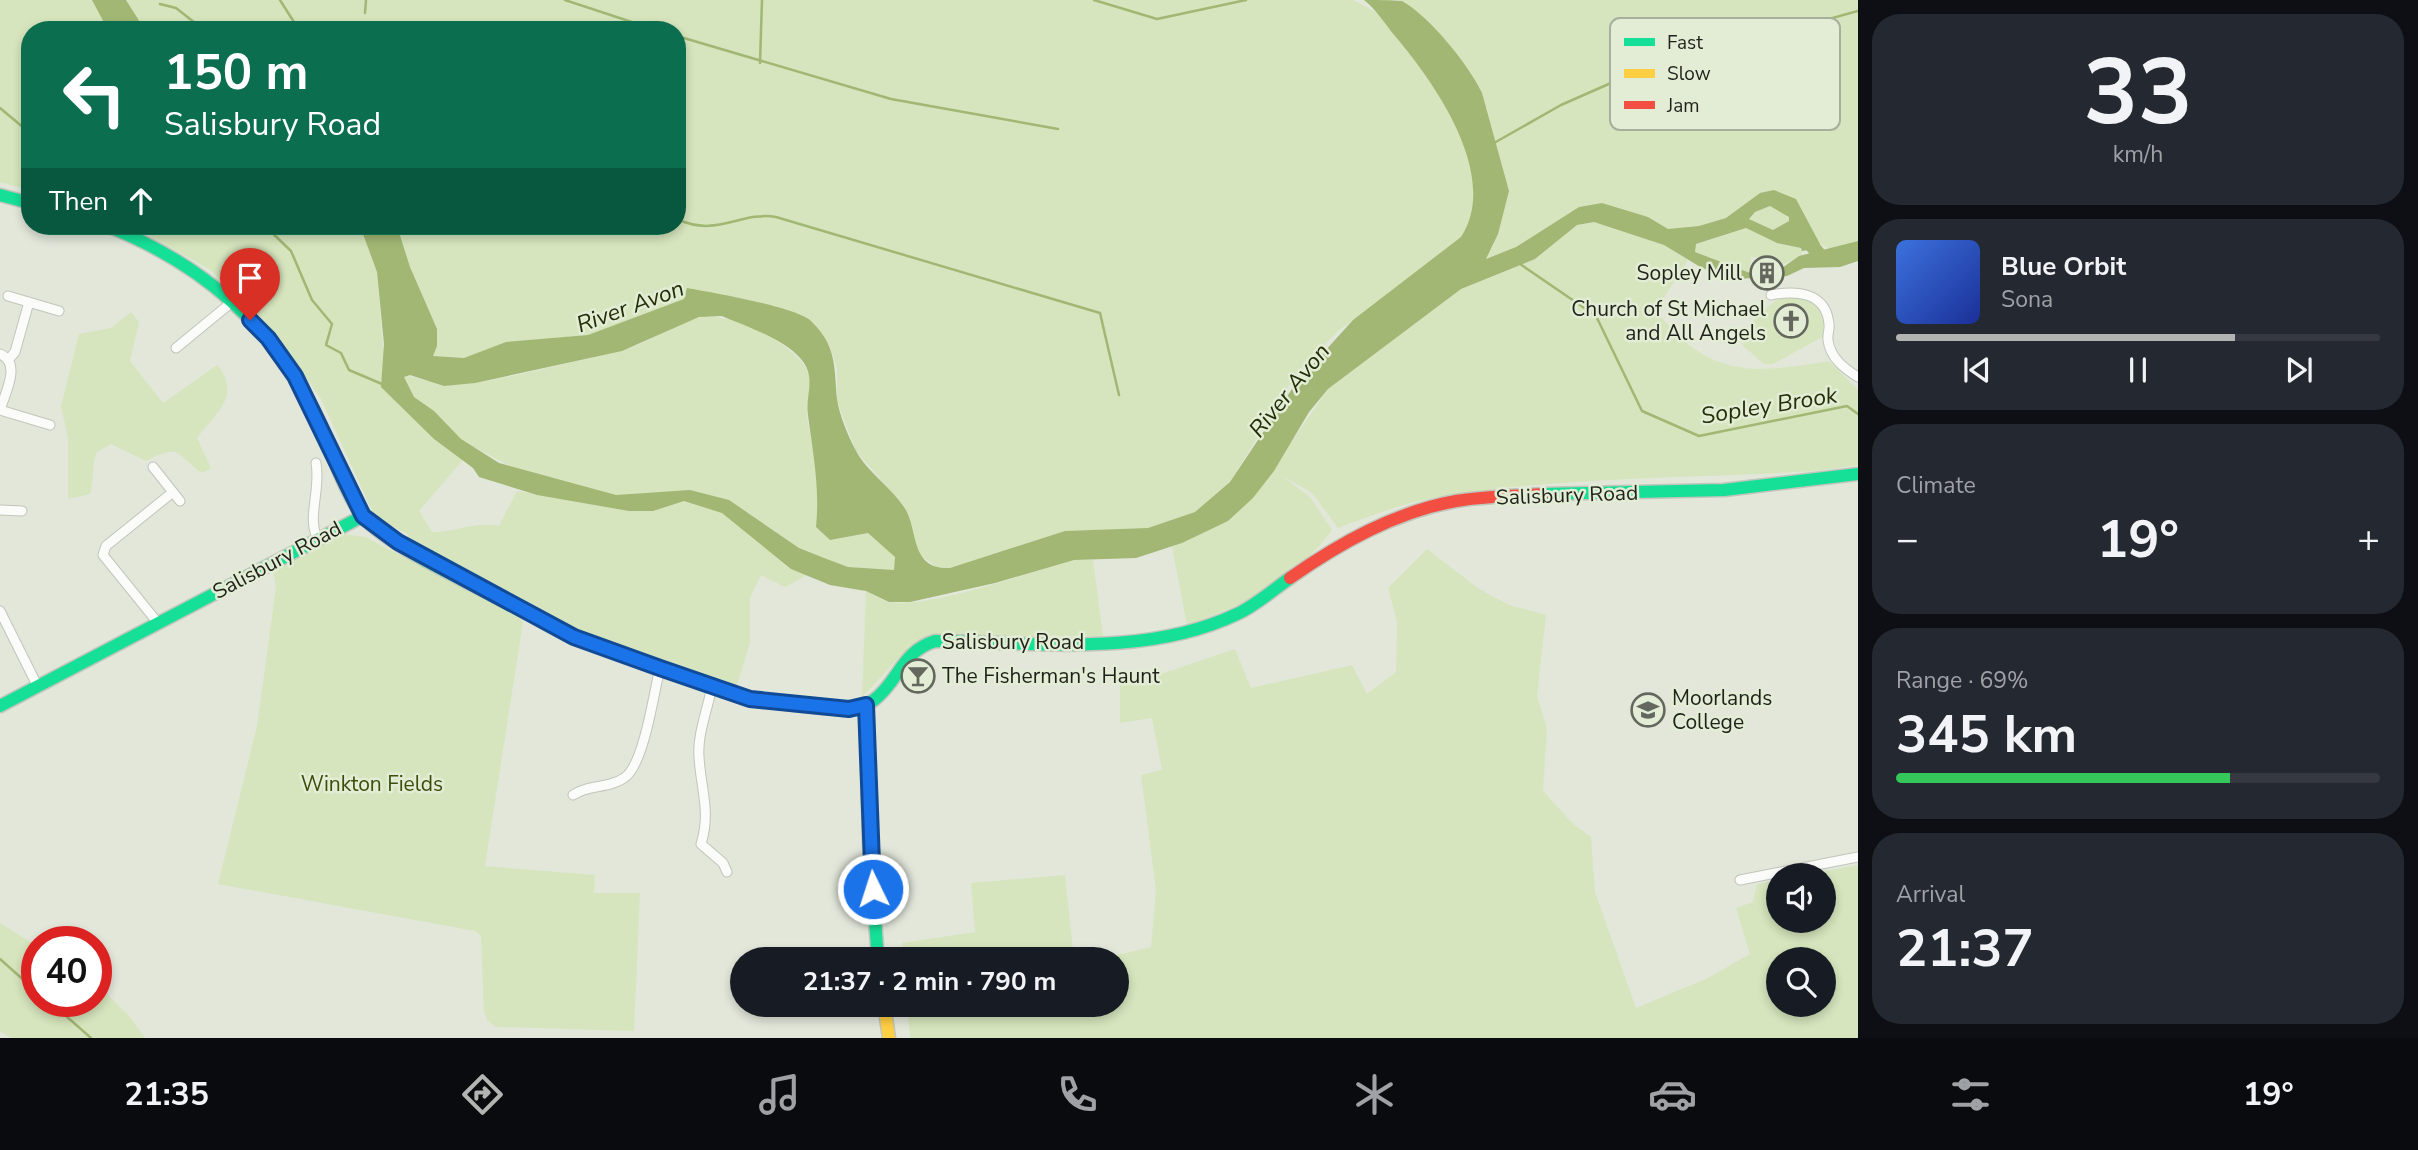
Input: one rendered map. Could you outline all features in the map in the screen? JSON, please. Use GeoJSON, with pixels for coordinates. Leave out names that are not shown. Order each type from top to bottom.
{"type":"FeatureCollection","features":[{"type":"Feature","properties":{"kind":"main road"},"geometry":{"type":"LineString","coordinates":[[0,195],[21,201]]}},
{"type":"Feature","properties":{"kind":"main road"},"geometry":{"type":"LineString","coordinates":[[130,235],[207,278],[268,338],[295,376],[363,516]]}},
{"type":"Feature","properties":{"kind":"main road","name":"Salisbury Road"},"geometry":{"type":"LineString","coordinates":[[0,706],[317,537],[363,516],[410,550],[574,637],[750,699],[849,709],[866,705],[879,695],[917,648],[935,641],[1123,643],[1195,629],[1238,614],[1318,558],[1371,528],[1404,514],[1456,501],[1541,494],[1724,490],[1858,474]]}},
{"type":"Feature","properties":{"kind":"main road"},"geometry":{"type":"LineString","coordinates":[[866,705],[869,843],[877,947]]}},
{"type":"Feature","properties":{"kind":"main road"},"geometry":{"type":"LineString","coordinates":[[886,1017],[889,1038]]}},
{"type":"Feature","properties":{"kind":"street"},"geometry":{"type":"LineString","coordinates":[[1771,295],[1796,290],[1819,302],[1827,312],[1830,326],[1828,340],[1834,356],[1842,367],[1858,377]]}},
{"type":"Feature","properties":{"kind":"street"},"geometry":{"type":"LineString","coordinates":[[8,296],[59,311]]}},
{"type":"Feature","properties":{"kind":"street"},"geometry":{"type":"LineString","coordinates":[[29,302],[15,352],[4,357],[11,373],[0,410],[50,425]]}},
{"type":"Feature","properties":{"kind":"street"},"geometry":{"type":"LineString","coordinates":[[176,348],[232,302]]}},
{"type":"Feature","properties":{"kind":"street"},"geometry":{"type":"LineString","coordinates":[[316,463],[318,495],[313,512],[313,529],[317,537]]}},
{"type":"Feature","properties":{"kind":"street"},"geometry":{"type":"LineString","coordinates":[[153,467],[180,500]]}},
{"type":"Feature","properties":{"kind":"street"},"geometry":{"type":"LineString","coordinates":[[158,623],[103,555],[106,546],[173,492]]}},
{"type":"Feature","properties":{"kind":"street"},"geometry":{"type":"LineString","coordinates":[[0,510],[22,511]]}},
{"type":"Feature","properties":{"kind":"street"},"geometry":{"type":"LineString","coordinates":[[0,611],[37,685]]}},
{"type":"Feature","properties":{"kind":"street"},"geometry":{"type":"LineString","coordinates":[[573,795],[585,787],[611,786],[628,776],[639,754],[660,668]]}},
{"type":"Feature","properties":{"kind":"street"},"geometry":{"type":"LineString","coordinates":[[712,686],[698,754],[705,786],[707,829],[701,844],[723,863],[727,872]]}},
{"type":"Feature","properties":{"kind":"street"},"geometry":{"type":"LineString","coordinates":[[1740,880],[1858,857]]}},
{"type":"Feature","properties":{"kind":"green space"},"geometry":{"type":"Polygon","coordinates":[[[0,0],[92,0],[103,21],[21,21],[21,188],[0,182],[0,0]]]}},
{"type":"Feature","properties":{"kind":"green space"},"geometry":{"type":"Polygon","coordinates":[[[126,0],[1353,0],[1376,12],[1431,74],[1469,141],[1478,195],[1470,236],[1339,330],[1296,374],[1230,482],[1195,512],[1148,528],[1065,531],[950,568],[939,569],[919,554],[905,508],[856,451],[837,401],[837,368],[829,345],[684,299],[588,335],[507,342],[464,358],[432,356],[437,329],[410,267],[400,235],[686,235],[686,21],[139,21],[126,0]]]}},
{"type":"Feature","properties":{"kind":"green space"},"geometry":{"type":"Polygon","coordinates":[[[1400,0],[1858,0],[1858,241],[1832,250],[1820,244],[1796,199],[1760,193],[1726,218],[1699,226],[1668,229],[1648,217],[1602,203],[1579,207],[1516,247],[1485,259],[1493,246],[1509,191],[1482,93],[1427,22],[1400,0]]]}},
{"type":"Feature","properties":{"kind":"green space"},"geometry":{"type":"Polygon","coordinates":[[[1770,206],[1789,217],[1789,221],[1773,230],[1749,219],[1755,212],[1770,206]]]}},
{"type":"Feature","properties":{"kind":"green space"},"geometry":{"type":"Polygon","coordinates":[[[1594,222],[1664,245],[1688,260],[1665,296],[1659,314],[1696,350],[1715,360],[1756,369],[1829,361],[1858,390],[1858,465],[1815,471],[1524,486],[1429,499],[1338,528],[1312,493],[1281,475],[1310,497],[1332,530],[1302,563],[1267,589],[1208,618],[1187,625],[1172,547],[1228,521],[1253,498],[1328,389],[1461,289],[1535,259],[1577,225],[1594,222]]]}},
{"type":"Feature","properties":{"kind":"green space"},"geometry":{"type":"Polygon","coordinates":[[[1746,228],[1777,243],[1801,248],[1802,255],[1771,271],[1772,258],[1751,257],[1750,273],[1695,252],[1695,245],[1746,228]]]}},
{"type":"Feature","properties":{"kind":"green space"},"geometry":{"type":"Polygon","coordinates":[[[148,235],[363,235],[377,272],[385,373],[438,383],[473,383],[509,377],[619,351],[697,318],[727,319],[745,325],[780,343],[794,354],[811,379],[807,411],[818,468],[816,527],[830,540],[868,533],[896,557],[894,570],[848,567],[824,559],[802,578],[785,587],[761,575],[750,598],[750,643],[736,688],[579,634],[408,541],[409,535],[375,517],[321,399],[277,336],[209,269],[148,235]],[[474,447],[419,511],[432,532],[441,532],[482,525],[499,526],[517,491],[556,498],[514,468],[474,447]]]}},
{"type":"Feature","properties":{"kind":"green space"},"geometry":{"type":"Polygon","coordinates":[[[1785,295],[1804,298],[1816,305],[1826,335],[1773,364],[1764,364],[1742,345],[1748,329],[1758,316],[1785,295]]]}},
{"type":"Feature","properties":{"kind":"green space"},"geometry":{"type":"Polygon","coordinates":[[[131,312],[139,322],[130,361],[163,403],[217,365],[224,376],[227,394],[224,403],[197,438],[211,468],[202,473],[172,452],[146,461],[111,444],[97,452],[90,494],[68,499],[68,438],[61,406],[79,334],[111,328],[131,312]]]}},
{"type":"Feature","properties":{"kind":"green space","name":"Winkton Fields"},"geometry":{"type":"Polygon","coordinates":[[[337,533],[365,537],[515,614],[523,622],[485,866],[595,875],[594,893],[640,893],[634,1031],[496,1027],[488,1021],[484,1012],[481,936],[475,931],[218,884],[257,726],[276,587],[273,568],[337,533]]]}},
{"type":"Feature","properties":{"kind":"green space"},"geometry":{"type":"Polygon","coordinates":[[[1427,549],[1479,589],[1509,605],[1546,615],[1537,696],[1547,729],[1543,791],[1573,824],[1591,837],[1595,892],[1636,1008],[1708,978],[1750,954],[1736,908],[1753,902],[1757,884],[1766,882],[1766,933],[1836,933],[1836,869],[1858,865],[1858,1038],[910,1038],[908,1017],[1129,1017],[1129,952],[1151,947],[1156,890],[1141,775],[1162,770],[1152,718],[1120,723],[1120,681],[1164,673],[1235,649],[1251,688],[1352,665],[1367,694],[1396,672],[1397,622],[1388,588],[1427,549]]]}},
{"type":"Feature","properties":{"kind":"green space"},"geometry":{"type":"Polygon","coordinates":[[[1074,560],[1093,560],[1103,636],[933,637],[911,645],[862,697],[866,591],[891,602],[930,600],[1074,560]]]}},
{"type":"Feature","properties":{"kind":"green space"},"geometry":{"type":"Polygon","coordinates":[[[1065,875],[1073,947],[902,947],[902,943],[975,932],[971,883],[1065,875]]]}},
{"type":"Feature","properties":{"kind":"green space"},"geometry":{"type":"Polygon","coordinates":[[[0,923],[21,936],[21,1017],[112,1017],[112,999],[130,1017],[145,1038],[11,1038],[0,1031],[0,923]]]}},
{"type":"Feature","properties":{"kind":"shaded area"},"geometry":{"type":"Polygon","coordinates":[[[92,0],[126,0],[139,21],[103,21],[92,0]]]}},
{"type":"Feature","properties":{"kind":"shaded area"},"geometry":{"type":"Polygon","coordinates":[[[1364,0],[1402,1],[1413,8],[1447,42],[1482,93],[1509,191],[1498,234],[1486,259],[1516,247],[1579,207],[1602,203],[1648,217],[1668,229],[1699,226],[1726,218],[1760,193],[1774,190],[1796,199],[1820,244],[1815,245],[1816,249],[1802,251],[1801,248],[1777,243],[1746,228],[1696,244],[1695,252],[1750,273],[1762,273],[1782,268],[1799,256],[1858,241],[1858,261],[1840,267],[1804,268],[1787,276],[1736,279],[1702,268],[1664,245],[1594,222],[1577,225],[1535,259],[1461,289],[1328,389],[1309,412],[1274,471],[1253,498],[1228,521],[1182,543],[1136,558],[1074,560],[995,583],[910,602],[889,602],[866,591],[830,585],[791,569],[722,513],[684,501],[653,511],[629,511],[537,495],[479,477],[473,468],[434,439],[381,387],[384,344],[377,272],[363,235],[400,235],[410,267],[437,329],[437,346],[433,356],[464,358],[506,342],[588,335],[684,299],[687,288],[789,310],[811,321],[830,348],[838,405],[855,449],[904,507],[921,555],[937,567],[950,568],[1065,531],[1148,528],[1195,512],[1230,482],[1296,383],[1353,320],[1461,237],[1471,213],[1473,186],[1468,159],[1458,131],[1427,78],[1364,0]],[[1770,206],[1755,212],[1749,219],[1773,230],[1789,221],[1789,217],[1770,206]],[[722,316],[699,317],[622,351],[475,383],[444,386],[410,375],[404,377],[414,397],[434,411],[461,439],[499,463],[616,495],[690,490],[729,500],[799,548],[848,567],[894,570],[895,557],[868,533],[830,540],[816,527],[817,484],[807,407],[808,373],[806,366],[794,352],[764,334],[722,316]]]}},
{"type":"Feature","properties":{"kind":"waterway"},"geometry":{"type":"LineString","coordinates":[[280,0],[293,21]]}},
{"type":"Feature","properties":{"kind":"waterway"},"geometry":{"type":"LineString","coordinates":[[365,13],[366,0]]}},
{"type":"Feature","properties":{"kind":"waterway"},"geometry":{"type":"LineString","coordinates":[[565,0],[629,21]]}},
{"type":"Feature","properties":{"kind":"waterway"},"geometry":{"type":"LineString","coordinates":[[760,63],[762,0]]}},
{"type":"Feature","properties":{"kind":"waterway"},"geometry":{"type":"LineString","coordinates":[[1094,0],[1157,19],[1246,0]]}},
{"type":"Feature","properties":{"kind":"waterway"},"geometry":{"type":"LineString","coordinates":[[160,4],[176,8],[193,21]]}},
{"type":"Feature","properties":{"kind":"waterway"},"geometry":{"type":"LineString","coordinates":[[1833,18],[1858,11]]}},
{"type":"Feature","properties":{"kind":"waterway"},"geometry":{"type":"LineString","coordinates":[[686,39],[891,99],[1058,129]]}},
{"type":"Feature","properties":{"kind":"waterway"},"geometry":{"type":"LineString","coordinates":[[1494,143],[1561,105],[1610,83]]}},
{"type":"Feature","properties":{"kind":"waterway"},"geometry":{"type":"LineString","coordinates":[[0,108],[21,126]]}},
{"type":"Feature","properties":{"kind":"waterway"},"geometry":{"type":"LineString","coordinates":[[686,222],[704,226],[751,217],[776,217],[1100,313],[1119,395]]}},
{"type":"Feature","properties":{"kind":"waterway"},"geometry":{"type":"LineString","coordinates":[[1802,234],[1823,259],[1858,251]]}},
{"type":"Feature","properties":{"kind":"waterway"},"geometry":{"type":"LineString","coordinates":[[274,235],[291,251],[312,300],[332,324],[326,345],[341,353],[349,370],[382,384]]}},
{"type":"Feature","properties":{"kind":"waterway","name":"Sopley Brook"},"geometry":{"type":"LineString","coordinates":[[1520,264],[1596,316],[1642,411],[1699,436],[1847,406],[1858,414]]}},
{"type":"Feature","properties":{"kind":"waterway"},"geometry":{"type":"LineString","coordinates":[[0,959],[21,978]]}},
{"type":"Feature","properties":{"kind":"waterway"},"geometry":{"type":"LineString","coordinates":[[67,1017],[91,1038]]}},
{"type":"Feature","properties":{"kind":"traffic: fast"},"geometry":{"type":"LineString","coordinates":[[0,195],[21,201]]}},
{"type":"Feature","properties":{"kind":"traffic: fast"},"geometry":{"type":"LineString","coordinates":[[128,235],[174,259],[204,279],[232,301],[257,327],[300,385],[318,419],[355,505],[375,528],[415,555],[528,613]]}},
{"type":"Feature","properties":{"kind":"traffic: fast"},"geometry":{"type":"LineString","coordinates":[[1543,494],[1724,490],[1858,474]]}},
{"type":"Feature","properties":{"kind":"traffic: fast"},"geometry":{"type":"LineString","coordinates":[[0,706],[363,516]]}},
{"type":"Feature","properties":{"kind":"traffic: fast"},"geometry":{"type":"LineString","coordinates":[[756,700],[817,708],[850,708],[863,705],[882,692],[907,659],[935,641],[1088,644],[1165,637],[1202,628],[1237,614],[1290,578]]}},
{"type":"Feature","properties":{"kind":"traffic: fast"},"geometry":{"type":"LineString","coordinates":[[866,705],[869,843],[877,947]]}},
{"type":"Feature","properties":{"kind":"traffic: slow"},"geometry":{"type":"LineString","coordinates":[[528,613],[574,637],[756,700]]}},
{"type":"Feature","properties":{"kind":"traffic: slow"},"geometry":{"type":"LineString","coordinates":[[886,1017],[889,1038]]}},
{"type":"Feature","properties":{"kind":"traffic: jam"},"geometry":{"type":"LineString","coordinates":[[1290,578],[1348,541],[1411,513],[1467,499],[1543,494]]}},
{"type":"Feature","properties":{"kind":"place","name":"Sopley Mill"},"geometry":{"type":"Point","coordinates":[1767,273]}},
{"type":"Feature","properties":{"kind":"place","name":"Church of St Michael and All Angels"},"geometry":{"type":"Point","coordinates":[1791,321]}},
{"type":"Feature","properties":{"kind":"place","name":"The Fisherman's Haunt"},"geometry":{"type":"Point","coordinates":[918,676]}},
{"type":"Feature","properties":{"kind":"place","name":"Moorlands College"},"geometry":{"type":"Point","coordinates":[1648,710]}},
{"type":"Feature","properties":{"kind":"route"},"geometry":{"type":"LineString","coordinates":[[250,320],[268,338],[295,376],[318,419],[343,480],[363,516],[380,531],[421,556],[574,637],[660,668],[750,699],[849,709],[866,705],[868,825],[873,889]]}},
{"type":"Feature","properties":{"kind":"water label","name":"River Avon"},"geometry":{"type":"Point","coordinates":[630,306]}},
{"type":"Feature","properties":{"kind":"water label","name":"River Avon"},"geometry":{"type":"Point","coordinates":[1289,390]}}]}
